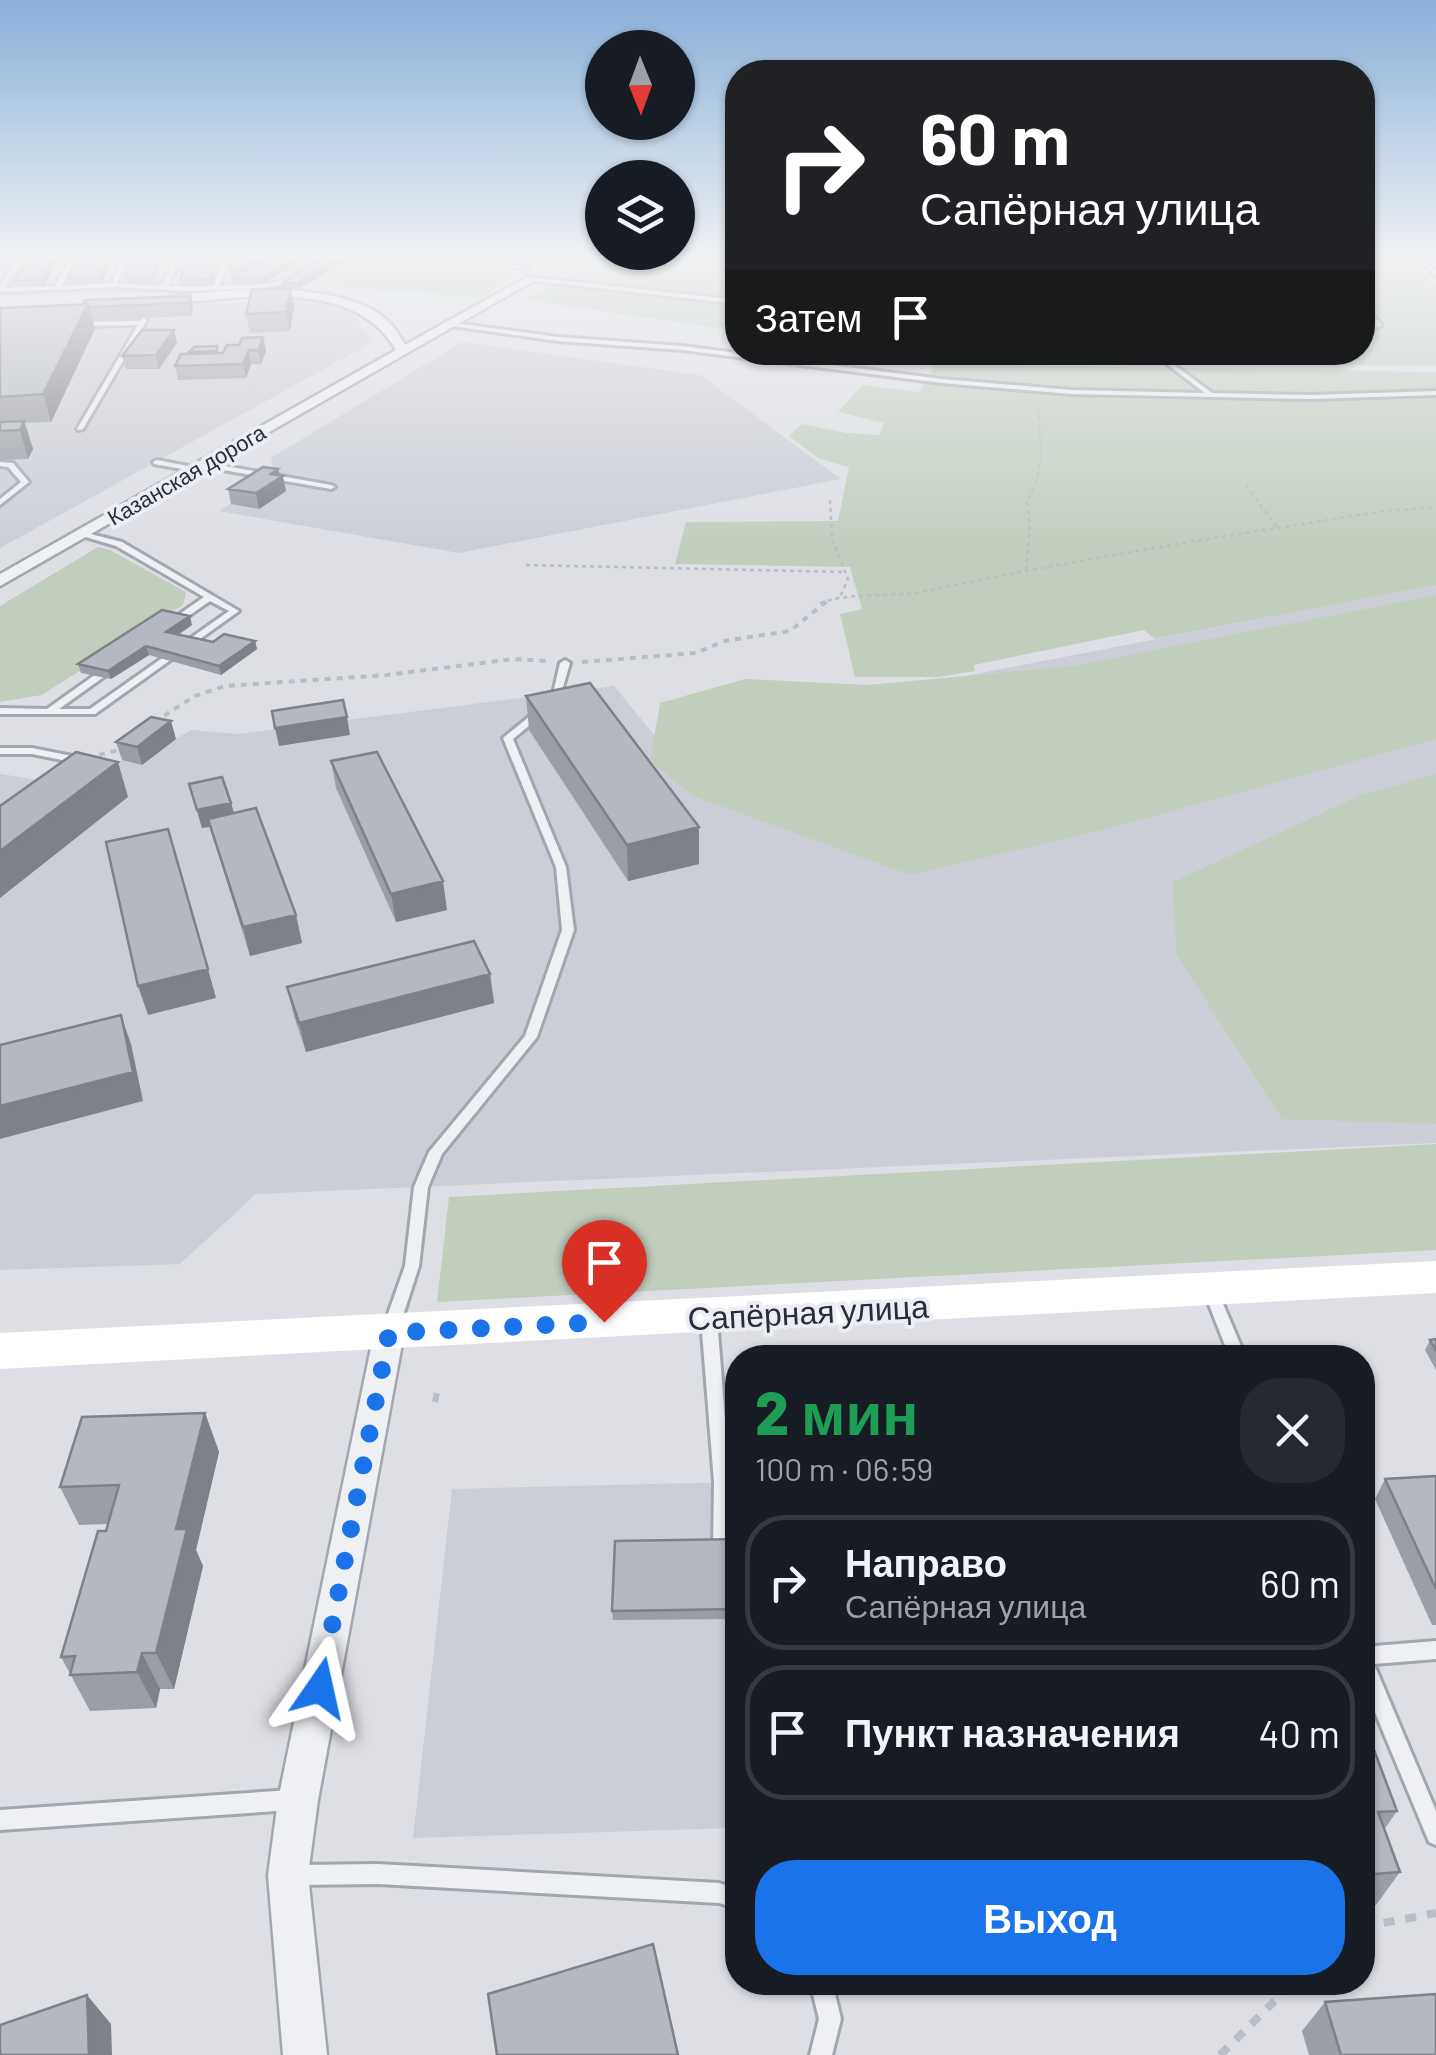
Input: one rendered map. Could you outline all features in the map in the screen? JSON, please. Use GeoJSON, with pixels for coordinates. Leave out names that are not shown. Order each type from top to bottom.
{"type":"FeatureCollection","features":[{"type":"Feature","properties":{"kind":"street","name":"Казанская дорога"},"geometry":{"type":"LineString","coordinates":[[0,581],[400,353]]}},
{"type":"Feature","properties":{"kind":"street","name":"Сапёрная улица"},"geometry":{"type":"LineString","coordinates":[[0,1351],[1436,1277]]}},
{"type":"Feature","properties":{"kind":"street"},"geometry":{"type":"LineString","coordinates":[[304,2055],[288,1874],[298,1800],[389,1333]]}},
{"type":"Feature","properties":{"kind":"lane"},"geometry":{"type":"LineString","coordinates":[[80,430],[125,353]]}},
{"type":"Feature","properties":{"kind":"lane"},"geometry":{"type":"LineString","coordinates":[[812,365],[942,382],[1071,392],[1311,397],[1436,393]]}},
{"type":"Feature","properties":{"kind":"lane"},"geometry":{"type":"LineString","coordinates":[[1172,365],[1209,393]]}},
{"type":"Feature","properties":{"kind":"lane"},"geometry":{"type":"LineString","coordinates":[[157,462],[331,486]]}},
{"type":"Feature","properties":{"kind":"lane"},"geometry":{"type":"LineString","coordinates":[[0,464],[10,465],[25,482],[0,503]]}},
{"type":"Feature","properties":{"kind":"lane"},"geometry":{"type":"LineString","coordinates":[[0,711],[92,712],[234,611],[120,544],[82,533]]}},
{"type":"Feature","properties":{"kind":"lane"},"geometry":{"type":"LineString","coordinates":[[161,631],[210,597]]}},
{"type":"Feature","properties":{"kind":"lane"},"geometry":{"type":"LineString","coordinates":[[389,1333],[412,1266],[421,1187],[436,1152],[531,1037],[568,930],[562,867],[508,738],[556,699],[565,663]]}},
{"type":"Feature","properties":{"kind":"lane"},"geometry":{"type":"LineString","coordinates":[[48,712],[113,666]]}},
{"type":"Feature","properties":{"kind":"lane"},"geometry":{"type":"LineString","coordinates":[[0,751],[32,751],[93,763]]}},
{"type":"Feature","properties":{"kind":"lane"},"geometry":{"type":"LineString","coordinates":[[1210,1290],[1233,1345]]}},
{"type":"Feature","properties":{"kind":"lane"},"geometry":{"type":"LineString","coordinates":[[708,1316],[722,1482],[722,1549]]}},
{"type":"Feature","properties":{"kind":"lane"},"geometry":{"type":"LineString","coordinates":[[1375,1656],[1436,1650]]}},
{"type":"Feature","properties":{"kind":"lane"},"geometry":{"type":"LineString","coordinates":[[1375,1688],[1436,1835]]}},
{"type":"Feature","properties":{"kind":"lane"},"geometry":{"type":"LineString","coordinates":[[0,1820],[298,1800]]}},
{"type":"Feature","properties":{"kind":"lane"},"geometry":{"type":"LineString","coordinates":[[288,1874],[416,1876],[725,1894]]}},
{"type":"Feature","properties":{"kind":"lane"},"geometry":{"type":"LineString","coordinates":[[821,2055],[830,2019],[824,1995]]}},
{"type":"Feature","properties":{"kind":"path"},"geometry":{"type":"LineString","coordinates":[[1026,571],[1030,526],[1027,502],[1038,488],[1040,460],[1038,402]]}},
{"type":"Feature","properties":{"kind":"path"},"geometry":{"type":"LineString","coordinates":[[1246,484],[1278,529]]}},
{"type":"Feature","properties":{"kind":"path"},"geometry":{"type":"LineString","coordinates":[[830,500],[832,539],[847,588],[840,597]]}},
{"type":"Feature","properties":{"kind":"path"},"geometry":{"type":"LineString","coordinates":[[149,727],[195,696],[225,686],[386,674],[513,659],[565,663],[696,654],[724,641],[790,631],[821,602],[840,597],[904,596],[1026,571],[1436,507]]}},
{"type":"Feature","properties":{"kind":"path"},"geometry":{"type":"LineString","coordinates":[[526,565],[845,572]]}},
{"type":"Feature","properties":{"kind":"path"},"geometry":{"type":"LineString","coordinates":[[77,760],[124,749]]}},
{"type":"Feature","properties":{"kind":"path"},"geometry":{"type":"LineString","coordinates":[[436,1402],[438,1388]]}},
{"type":"Feature","properties":{"kind":"path"},"geometry":{"type":"LineString","coordinates":[[1375,1925],[1436,1913]]}},
{"type":"Feature","properties":{"kind":"path"},"geometry":{"type":"LineString","coordinates":[[1220,2055],[1281,1995]]}},
{"type":"Feature","properties":{"kind":"shaded area"},"geometry":{"type":"Polygon","coordinates":[[[0,353],[353,353],[0,548],[0,353]]]}},
{"type":"Feature","properties":{"kind":"shaded area"},"geometry":{"type":"Polygon","coordinates":[[[444,353],[541,353],[700,375],[841,479],[459,553],[219,511],[274,477],[271,458],[444,353]]]}},
{"type":"Feature","properties":{"kind":"shaded area"},"geometry":{"type":"Polygon","coordinates":[[[1436,585],[1436,1143],[256,1194],[180,1264],[0,1270],[0,774],[87,787],[156,734],[175,739],[192,730],[238,734],[614,686],[655,736],[1436,585]]]}},
{"type":"Feature","properties":{"kind":"shaded area"},"geometry":{"type":"Polygon","coordinates":[[[725,1482],[725,1828],[413,1838],[452,1489],[725,1482]]]}},
{"type":"Feature","properties":{"kind":"green space"},"geometry":{"type":"Polygon","coordinates":[[[1375,353],[1436,353],[1436,366],[1344,365],[1375,365],[1375,353]]]}},
{"type":"Feature","properties":{"kind":"green space"},"geometry":{"type":"Polygon","coordinates":[[[935,365],[1436,372],[1436,585],[1155,639],[1144,630],[974,665],[975,671],[939,677],[855,677],[840,614],[862,609],[850,567],[675,564],[686,522],[838,521],[849,467],[818,458],[789,436],[802,424],[879,435],[884,423],[838,412],[862,385],[919,392],[935,365]]]}},
{"type":"Feature","properties":{"kind":"green space"},"geometry":{"type":"Polygon","coordinates":[[[98,547],[186,592],[183,605],[42,695],[0,702],[0,606],[98,547]]]}},
{"type":"Feature","properties":{"kind":"green space"},"geometry":{"type":"Polygon","coordinates":[[[1436,595],[1436,739],[1099,831],[910,875],[693,796],[650,761],[660,703],[745,679],[868,685],[1073,666],[1436,595]]]}},
{"type":"Feature","properties":{"kind":"green space"},"geometry":{"type":"Polygon","coordinates":[[[1436,774],[1436,1124],[1282,1119],[1176,954],[1173,882],[1359,796],[1436,774]]]}},
{"type":"Feature","properties":{"kind":"green space"},"geometry":{"type":"Polygon","coordinates":[[[1436,1144],[1436,1250],[437,1302],[449,1197],[1436,1144]]]}},
{"type":"Feature","properties":{"kind":"building"},"geometry":{"type":"Polygon","coordinates":[[[0,353],[64,353],[43,394],[0,397],[0,353]]]}},
{"type":"Feature","properties":{"kind":"building"},"geometry":{"type":"Polygon","coordinates":[[[124,353],[158,353],[156,355],[122,356],[124,353]]]}},
{"type":"Feature","properties":{"kind":"building"},"geometry":{"type":"Polygon","coordinates":[[[248,353],[243,364],[175,366],[181,354],[248,353]]]}},
{"type":"Feature","properties":{"kind":"building"},"geometry":{"type":"Polygon","coordinates":[[[24,421],[20,430],[0,431],[0,422],[24,421]]]}},
{"type":"Feature","properties":{"kind":"building"},"geometry":{"type":"Polygon","coordinates":[[[263,467],[278,469],[271,474],[283,476],[256,493],[228,489],[263,467]]]}},
{"type":"Feature","properties":{"kind":"building"},"geometry":{"type":"Polygon","coordinates":[[[162,610],[190,616],[166,632],[213,642],[224,634],[255,641],[219,666],[146,646],[108,671],[78,664],[162,610]]]}},
{"type":"Feature","properties":{"kind":"building"},"geometry":{"type":"Polygon","coordinates":[[[590,683],[699,827],[627,845],[526,696],[590,683]]]}},
{"type":"Feature","properties":{"kind":"building"},"geometry":{"type":"Polygon","coordinates":[[[343,700],[347,717],[275,728],[272,711],[343,700]]]}},
{"type":"Feature","properties":{"kind":"building"},"geometry":{"type":"Polygon","coordinates":[[[151,717],[171,721],[137,747],[116,742],[151,717]]]}},
{"type":"Feature","properties":{"kind":"building"},"geometry":{"type":"Polygon","coordinates":[[[76,752],[118,762],[0,851],[0,806],[76,752]]]}},
{"type":"Feature","properties":{"kind":"building"},"geometry":{"type":"Polygon","coordinates":[[[377,752],[443,881],[391,894],[331,761],[377,752]]]}},
{"type":"Feature","properties":{"kind":"building"},"geometry":{"type":"Polygon","coordinates":[[[222,777],[231,803],[197,810],[189,784],[222,777]]]}},
{"type":"Feature","properties":{"kind":"building"},"geometry":{"type":"Polygon","coordinates":[[[256,808],[296,915],[243,927],[208,819],[256,808]]]}},
{"type":"Feature","properties":{"kind":"building"},"geometry":{"type":"Polygon","coordinates":[[[168,829],[208,969],[138,986],[106,842],[168,829]]]}},
{"type":"Feature","properties":{"kind":"building"},"geometry":{"type":"Polygon","coordinates":[[[474,941],[490,974],[299,1023],[287,987],[474,941]]]}},
{"type":"Feature","properties":{"kind":"building"},"geometry":{"type":"Polygon","coordinates":[[[121,1015],[133,1072],[0,1106],[0,1045],[121,1015]]]}},
{"type":"Feature","properties":{"kind":"building"},"geometry":{"type":"Polygon","coordinates":[[[205,1413],[176,1529],[187,1529],[156,1653],[142,1653],[137,1672],[70,1675],[75,1656],[61,1657],[98,1531],[106,1531],[119,1485],[60,1487],[82,1417],[205,1413]]]}},
{"type":"Feature","properties":{"kind":"building"},"geometry":{"type":"Polygon","coordinates":[[[1436,1476],[1436,1589],[1385,1479],[1436,1476]]]}},
{"type":"Feature","properties":{"kind":"building"},"geometry":{"type":"Polygon","coordinates":[[[725,1539],[725,1609],[612,1611],[615,1541],[725,1539]]]}},
{"type":"Feature","properties":{"kind":"building"},"geometry":{"type":"Polygon","coordinates":[[[1375,1753],[1397,1811],[1378,1812],[1400,1872],[1375,1874],[1375,1753]]]}},
{"type":"Feature","properties":{"kind":"building"},"geometry":{"type":"Polygon","coordinates":[[[653,1944],[678,2055],[497,2055],[488,1994],[653,1944]]]}},
{"type":"Feature","properties":{"kind":"building"},"geometry":{"type":"Polygon","coordinates":[[[1436,1994],[1436,2055],[1341,2055],[1325,2002],[1436,1994]]]}},
{"type":"Feature","properties":{"kind":"building"},"geometry":{"type":"Polygon","coordinates":[[[87,1995],[89,2055],[0,2055],[0,2025],[87,1995]]]}},
{"type":"Feature","properties":{"kind":"route"},"geometry":{"type":"LineString","coordinates":[[320,1688],[389,1333],[604,1322]]}}]}
